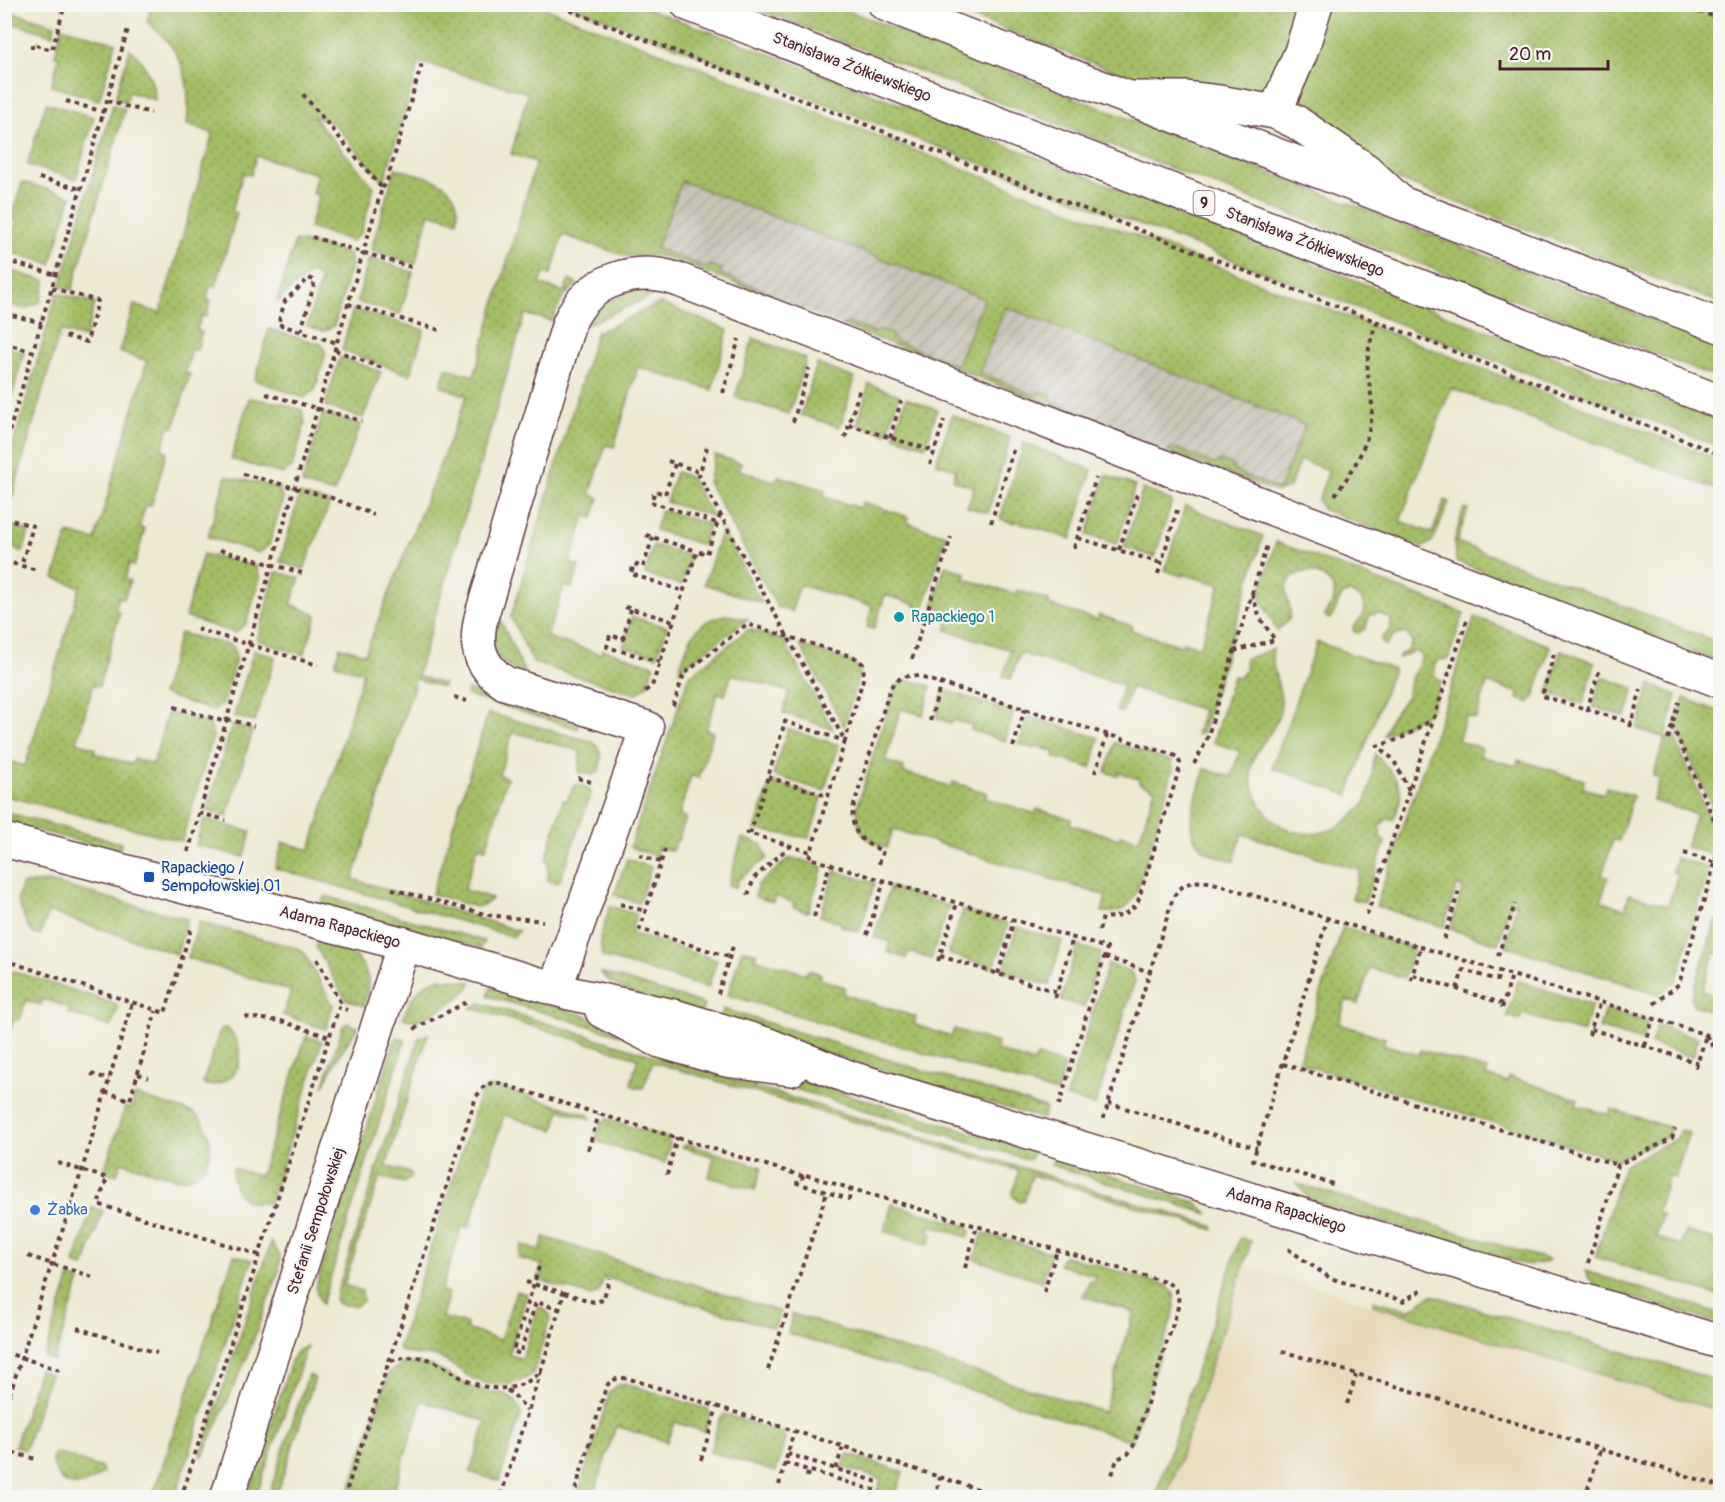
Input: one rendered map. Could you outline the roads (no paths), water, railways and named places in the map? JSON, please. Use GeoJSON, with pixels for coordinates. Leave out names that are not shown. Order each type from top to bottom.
{"type":"FeatureCollection","features":[{"type":"Feature","properties":{"kind":"street","name":"Stanisława Żółkiewskiego"},"geometry":{"type":"LineString","coordinates":[[688,4],[1720,402]]}},
{"type":"Feature","properties":{"kind":"street"},"geometry":{"type":"LineString","coordinates":[[885,4],[1720,326]]}},
{"type":"Feature","properties":{"kind":"street"},"geometry":{"type":"LineString","coordinates":[[1275,112],[1301,52],[1316,4]]}},
{"type":"Feature","properties":{"kind":"street"},"geometry":{"type":"LineString","coordinates":[[1127,98],[1184,98],[1275,112],[1296,122],[1366,170],[1403,204]]}},
{"type":"Feature","properties":{"kind":"street"},"geometry":{"type":"LineString","coordinates":[[562,991],[647,728],[505,683],[485,664],[477,636],[569,323],[579,304],[596,288],[618,277],[644,273],[669,276],[1720,681]]}},
{"type":"Feature","properties":{"kind":"street","name":"Adama Rapackiego"},"geometry":{"type":"LineString","coordinates":[[4,840],[404,944],[562,991],[674,1016],[765,1044],[851,1078],[1720,1342]]}},
{"type":"Feature","properties":{"kind":"street","name":"Stefanii Sempołowskiej"},"geometry":{"type":"LineString","coordinates":[[227,1497],[404,944]]}},
{"type":"Feature","properties":{"kind":"street","name":"Adama Rapackiego"},"geometry":{"type":"LineString","coordinates":[[562,991],[651,1038],[714,1057],[851,1078]]}},
{"type":"Feature","properties":{"kind":"place","name":"Rapackiego 1"},"geometry":{"type":"Point","coordinates":[899,617]}},
{"type":"Feature","properties":{"kind":"place","name":"Rapackiego / Sempołowskiej 01"},"geometry":{"type":"Point","coordinates":[149,877]}},
{"type":"Feature","properties":{"kind":"place","name":"Żabka"},"geometry":{"type":"Point","coordinates":[35,1210]}}]}
